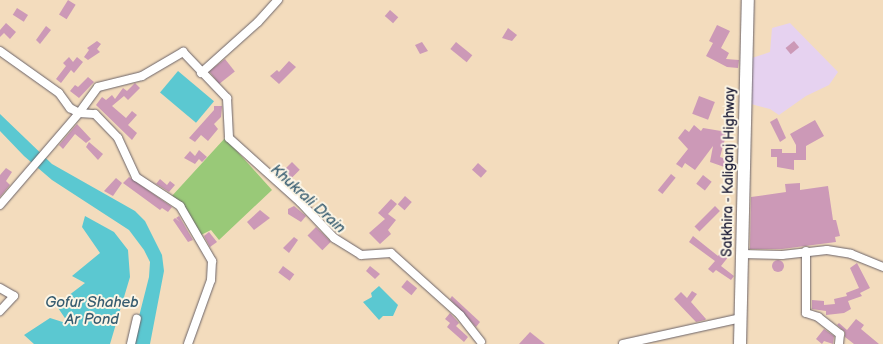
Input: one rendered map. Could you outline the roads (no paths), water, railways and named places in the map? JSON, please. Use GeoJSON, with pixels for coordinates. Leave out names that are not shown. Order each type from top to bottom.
{"type":"FeatureCollection","features":[{"type":"Feature","properties":{"kind":"highway","name":"Satkhira - Kaliganj Highway"},"geometry":{"type":"LineString","coordinates":[[740,344],[748,0]]}},
{"type":"Feature","properties":{"kind":"street"},"geometry":{"type":"LineString","coordinates":[[202,73],[258,22],[278,0]]}},
{"type":"Feature","properties":{"kind":"street"},"geometry":{"type":"LineString","coordinates":[[0,51],[59,93],[70,108],[79,113],[95,114],[118,138],[136,177],[180,206],[212,261],[211,280],[188,344]]}},
{"type":"Feature","properties":{"kind":"street"},"geometry":{"type":"LineString","coordinates":[[0,205],[22,177],[79,113],[98,87],[142,76],[183,52],[227,98],[229,138],[300,202],[334,238],[360,255],[391,253],[460,315],[481,343]]}},
{"type":"Feature","properties":{"kind":"street"},"geometry":{"type":"LineString","coordinates":[[742,254],[782,255],[806,251],[827,250],[851,254],[883,267]]}},
{"type":"Feature","properties":{"kind":"street"},"geometry":{"type":"LineString","coordinates":[[806,251],[806,313],[818,317],[840,334],[839,344]]}},
{"type":"Feature","properties":{"kind":"street"},"geometry":{"type":"LineString","coordinates":[[0,288],[14,296],[0,311]]}},
{"type":"Feature","properties":{"kind":"street"},"geometry":{"type":"LineString","coordinates":[[623,344],[741,318]]}},
{"type":"Feature","properties":{"kind":"street"},"geometry":{"type":"LineString","coordinates":[[131,344],[137,319]]}},
{"type":"Feature","properties":{"kind":"water"},"geometry":{"type":"Polygon","coordinates":[[[178,71],[214,101],[196,123],[160,92],[178,71]]]}},
{"type":"Feature","properties":{"kind":"water"},"geometry":{"type":"Polygon","coordinates":[[[0,114],[52,164],[135,211],[145,221],[162,255],[164,271],[150,344],[132,344],[149,277],[150,262],[144,250],[129,230],[52,180],[24,156],[0,131],[0,114]]]}},
{"type":"Feature","properties":{"kind":"water","name":"Gofur Shaheb Ar Pond"},"geometry":{"type":"Polygon","coordinates":[[[85,216],[114,232],[128,250],[130,277],[110,344],[34,344],[24,335],[50,318],[69,324],[56,305],[85,283],[72,276],[100,253],[82,227],[85,216]]]}},
{"type":"Feature","properties":{"kind":"water"},"geometry":{"type":"Polygon","coordinates":[[[379,286],[398,305],[393,316],[383,316],[379,320],[363,302],[372,297],[371,293],[379,286]]]}},
{"type":"Feature","properties":{"kind":"water label","name":"Khukrali Drain"},"geometry":{"type":"Point","coordinates":[308,199]}}]}
